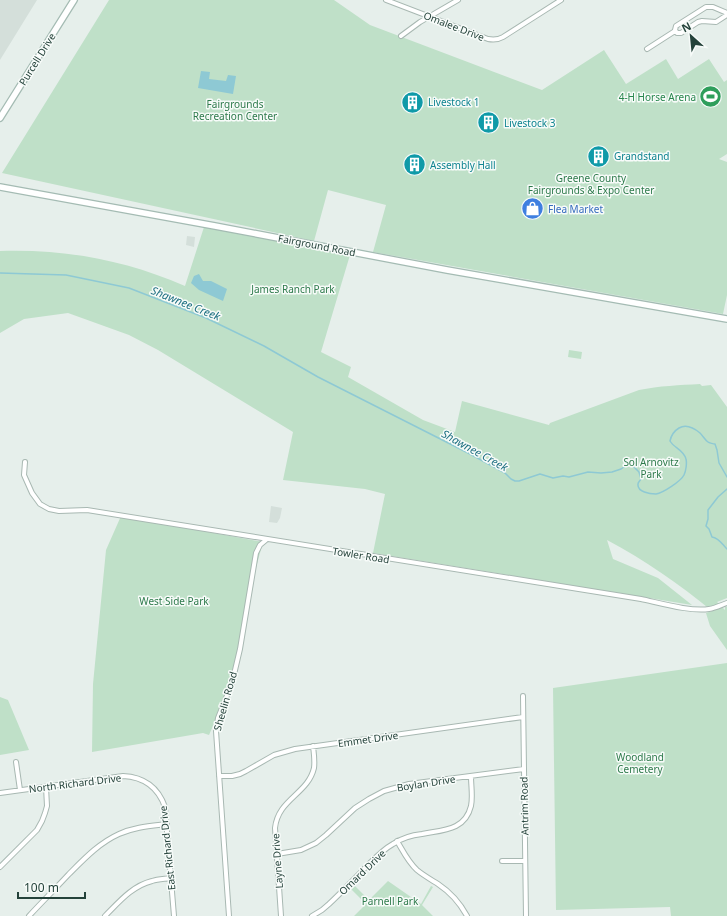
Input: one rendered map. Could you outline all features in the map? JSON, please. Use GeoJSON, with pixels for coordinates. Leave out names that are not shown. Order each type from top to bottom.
{"type":"FeatureCollection","features":[{"type":"Feature","properties":{"kind":"street","name":"Purcell Drive"},"geometry":{"type":"LineString","coordinates":[[0,118],[74,0]]}},
{"type":"Feature","properties":{"kind":"street","name":"Omalee Drive"},"geometry":{"type":"LineString","coordinates":[[386,0],[488,39],[503,37],[561,0]]}},
{"type":"Feature","properties":{"kind":"street"},"geometry":{"type":"LineString","coordinates":[[401,36],[420,22],[458,0]]}},
{"type":"Feature","properties":{"kind":"street"},"geometry":{"type":"LineString","coordinates":[[647,49],[675,31],[676,26],[706,7],[713,7],[727,14],[716,22],[702,21],[681,33],[675,31]]}},
{"type":"Feature","properties":{"kind":"street","name":"Fairground Road"},"geometry":{"type":"LineString","coordinates":[[0,187],[208,224],[447,270],[727,319]]}},
{"type":"Feature","properties":{"kind":"street","name":"Towler Road"},"geometry":{"type":"LineString","coordinates":[[24,462],[24,475],[32,492],[40,504],[49,509],[59,511],[87,510],[703,610],[711,609],[727,603]]}},
{"type":"Feature","properties":{"kind":"street","name":"Sheelin Road"},"geometry":{"type":"LineString","coordinates":[[229,916],[216,725],[232,683],[240,649],[256,553],[266,540]]}},
{"type":"Feature","properties":{"kind":"street","name":"Antrim Road"},"geometry":{"type":"LineString","coordinates":[[523,696],[526,916]]}},
{"type":"Feature","properties":{"kind":"street","name":"Emmet Drive"},"geometry":{"type":"LineString","coordinates":[[219,776],[232,776],[240,774],[253,768],[268,758],[295,749],[523,718]]}},
{"type":"Feature","properties":{"kind":"street","name":"Layne Drive"},"geometry":{"type":"LineString","coordinates":[[281,916],[275,828],[277,818],[284,806],[311,777],[314,764],[313,746]]}},
{"type":"Feature","properties":{"kind":"street"},"geometry":{"type":"LineString","coordinates":[[16,762],[20,790]]}},
{"type":"Feature","properties":{"kind":"street","name":"Boylan Drive"},"geometry":{"type":"LineString","coordinates":[[277,854],[300,850],[316,843],[355,808],[384,792],[409,784],[524,769]]}},
{"type":"Feature","properties":{"kind":"street","name":"North Richard Drive"},"geometry":{"type":"LineString","coordinates":[[0,793],[122,776],[138,778],[149,784]]}},
{"type":"Feature","properties":{"kind":"street","name":"Omard Drive"},"geometry":{"type":"LineString","coordinates":[[312,916],[329,904],[380,853],[397,841],[412,836],[449,829],[456,827],[461,823],[467,816],[471,807],[471,776]]}},
{"type":"Feature","properties":{"kind":"street","name":"East Richard Drive"},"geometry":{"type":"LineString","coordinates":[[149,784],[155,789],[165,807],[174,916]]}},
{"type":"Feature","properties":{"kind":"street"},"geometry":{"type":"LineString","coordinates":[[0,867],[40,825],[47,806],[46,787]]}},
{"type":"Feature","properties":{"kind":"street"},"geometry":{"type":"LineString","coordinates":[[29,916],[89,854],[104,842],[135,828],[167,824]]}},
{"type":"Feature","properties":{"kind":"street"},"geometry":{"type":"LineString","coordinates":[[397,841],[414,867],[448,892],[458,902],[467,916]]}},
{"type":"Feature","properties":{"kind":"street"},"geometry":{"type":"LineString","coordinates":[[502,861],[525,861]]}},
{"type":"Feature","properties":{"kind":"street"},"geometry":{"type":"LineString","coordinates":[[105,916],[135,888],[144,883],[171,878]]}},
{"type":"Feature","properties":{"kind":"shaded area"},"geometry":{"type":"Polygon","coordinates":[[[0,0],[37,0],[0,60],[0,0]]]}},
{"type":"Feature","properties":{"kind":"shaded area"},"geometry":{"type":"Polygon","coordinates":[[[187,236],[195,237],[194,247],[186,245],[187,236]]]}},
{"type":"Feature","properties":{"kind":"shaded area"},"geometry":{"type":"Polygon","coordinates":[[[271,506],[282,508],[280,518],[277,523],[269,522],[271,506]]]}},
{"type":"Feature","properties":{"kind":"green space"},"geometry":{"type":"Polygon","coordinates":[[[109,0],[334,0],[370,25],[542,90],[604,50],[626,84],[666,59],[678,79],[709,59],[724,82],[727,80],[727,154],[719,159],[727,162],[727,295],[723,314],[373,252],[386,205],[328,190],[314,241],[2,173],[109,0]]]}},
{"type":"Feature","properties":{"kind":"green space"},"geometry":{"type":"Polygon","coordinates":[[[204,227],[350,255],[321,352],[351,367],[348,377],[423,420],[455,432],[462,401],[549,425],[550,423],[639,390],[677,385],[711,385],[727,407],[727,598],[717,602],[725,610],[725,607],[727,607],[727,650],[710,626],[706,613],[712,611],[661,573],[607,540],[613,559],[658,578],[692,605],[373,553],[385,494],[365,489],[283,480],[293,432],[158,350],[129,335],[68,313],[24,319],[0,333],[0,251],[48,252],[95,258],[140,269],[185,286],[204,227]]]}},
{"type":"Feature","properties":{"kind":"green space"},"geometry":{"type":"Polygon","coordinates":[[[569,350],[582,352],[581,359],[568,357],[569,350]]]}},
{"type":"Feature","properties":{"kind":"green space","name":"West Side Park"},"geometry":{"type":"Polygon","coordinates":[[[121,516],[263,542],[248,597],[232,683],[209,735],[203,733],[92,752],[93,684],[106,550],[121,516]]]}},
{"type":"Feature","properties":{"kind":"green space","name":"Woodland Cemetery"},"geometry":{"type":"Polygon","coordinates":[[[727,663],[727,916],[671,916],[670,907],[556,910],[553,688],[727,663]]]}},
{"type":"Feature","properties":{"kind":"green space"},"geometry":{"type":"Polygon","coordinates":[[[0,697],[8,700],[29,750],[0,755],[0,697]]]}},
{"type":"Feature","properties":{"kind":"green space","name":"Parnell Park"},"geometry":{"type":"Polygon","coordinates":[[[388,881],[421,904],[431,886],[433,887],[422,905],[433,916],[354,916],[366,904],[351,889],[355,886],[369,900],[388,881]]]}},
{"type":"Feature","properties":{"kind":"water"},"geometry":{"type":"Polygon","coordinates":[[[201,71],[210,72],[209,79],[226,81],[228,75],[236,76],[233,94],[198,88],[201,71]]]}},
{"type":"Feature","properties":{"kind":"water"},"geometry":{"type":"Polygon","coordinates":[[[199,274],[203,281],[211,281],[227,289],[223,301],[199,290],[191,283],[194,276],[199,274]]]}},
{"type":"Feature","properties":{"kind":"waterway","name":"Shawnee Creek"},"geometry":{"type":"LineString","coordinates":[[0,273],[66,275],[129,288],[206,318],[264,346],[318,377],[470,454],[505,473],[515,481],[540,474],[553,478],[563,476],[569,477],[588,472],[612,472],[627,465],[633,466],[639,472],[641,479],[638,483],[638,487],[647,493],[656,494],[676,483],[685,473],[685,456],[670,441],[672,435],[679,428],[684,426],[690,427],[700,433],[708,442],[715,444],[719,463],[727,477]]}},
{"type":"Feature","properties":{"kind":"waterway","name":"Shawnee Creek"},"geometry":{"type":"LineString","coordinates":[[727,489],[718,497],[708,510],[706,526],[712,537],[719,540],[727,549]]}},
{"type":"Feature","properties":{"kind":"place","name":"4-H Horse Arena"},"geometry":{"type":"Point","coordinates":[711,97]}},
{"type":"Feature","properties":{"kind":"place","name":"Livestock 1"},"geometry":{"type":"Point","coordinates":[413,102]}},
{"type":"Feature","properties":{"kind":"place","name":"Livestock 3"},"geometry":{"type":"Point","coordinates":[488,123]}},
{"type":"Feature","properties":{"kind":"place","name":"Grandstand"},"geometry":{"type":"Point","coordinates":[598,156]}},
{"type":"Feature","properties":{"kind":"place","name":"Assembly Hall"},"geometry":{"type":"Point","coordinates":[415,165]}},
{"type":"Feature","properties":{"kind":"place","name":"Flea Market"},"geometry":{"type":"Point","coordinates":[533,209]}},
{"type":"Feature","properties":{"kind":"park label","name":"Fairgrounds Recreation Center"},"geometry":{"type":"Point","coordinates":[235,110]}},
{"type":"Feature","properties":{"kind":"park label","name":"Greene County Fairgrounds & Expo Center"},"geometry":{"type":"Point","coordinates":[591,184]}},
{"type":"Feature","properties":{"kind":"park label","name":"James Ranch Park"},"geometry":{"type":"Point","coordinates":[293,289]}},
{"type":"Feature","properties":{"kind":"park label","name":"Sol Arnovitz Park"},"geometry":{"type":"Point","coordinates":[651,468]}}]}
